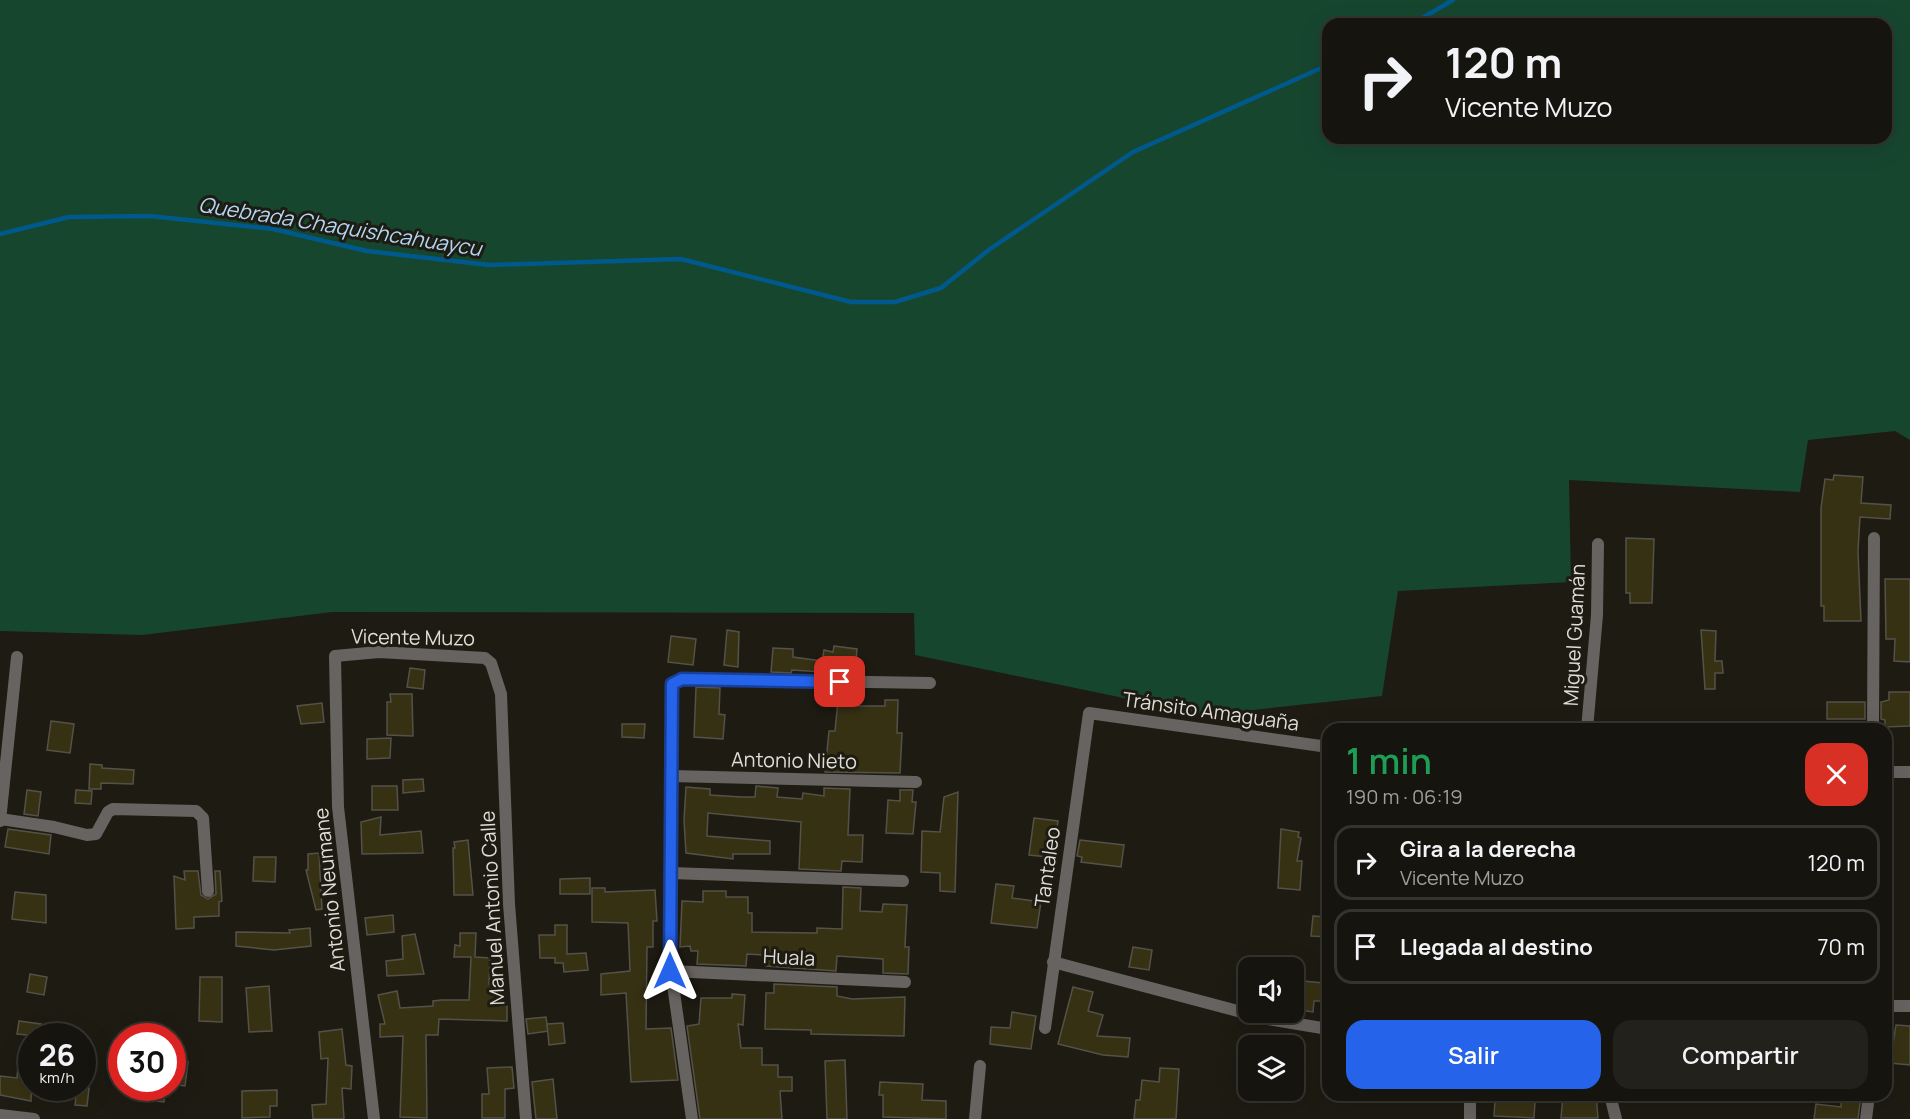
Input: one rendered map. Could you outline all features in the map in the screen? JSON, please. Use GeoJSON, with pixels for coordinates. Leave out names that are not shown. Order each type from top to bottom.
{"type":"FeatureCollection","features":[{"type":"Feature","properties":{"kind":"street"},"geometry":{"type":"LineString","coordinates":[[1873,723],[1874,538]]}},
{"type":"Feature","properties":{"kind":"street","name":"Miguel Guamán"},"geometry":{"type":"LineString","coordinates":[[1588,723],[1597,626],[1598,544]]}},
{"type":"Feature","properties":{"kind":"street","name":"Vicente Muzo"},"geometry":{"type":"LineString","coordinates":[[335,656],[379,652],[485,658],[491,663],[501,694]]}},
{"type":"Feature","properties":{"kind":"street","name":"Antonio Neumane"},"geometry":{"type":"LineString","coordinates":[[335,656],[339,807],[374,1119]]}},
{"type":"Feature","properties":{"kind":"street"},"geometry":{"type":"LineString","coordinates":[[17,657],[0,820],[54,826],[87,835],[96,834],[108,812],[113,809],[196,811],[203,818],[208,891]]}},
{"type":"Feature","properties":{"kind":"street"},"geometry":{"type":"LineString","coordinates":[[692,1119],[670,971],[672,684],[682,679],[930,683]]}},
{"type":"Feature","properties":{"kind":"street","name":"Manuel Antonio Calle"},"geometry":{"type":"LineString","coordinates":[[501,694],[509,904],[526,1119]]}},
{"type":"Feature","properties":{"kind":"street","name":"Tránsito Amaguaña"},"geometry":{"type":"LineString","coordinates":[[1089,712],[1322,746]]}},
{"type":"Feature","properties":{"kind":"street","name":"Tantaleo"},"geometry":{"type":"LineString","coordinates":[[1046,1028],[1053,962],[1089,712]]}},
{"type":"Feature","properties":{"kind":"street"},"geometry":{"type":"LineString","coordinates":[[1892,772],[1910,772]]}},
{"type":"Feature","properties":{"kind":"street","name":"Antonio Nieto"},"geometry":{"type":"LineString","coordinates":[[671,776],[916,782]]}},
{"type":"Feature","properties":{"kind":"street"},"geometry":{"type":"LineString","coordinates":[[670,873],[903,881]]}},
{"type":"Feature","properties":{"kind":"street"},"geometry":{"type":"LineString","coordinates":[[1053,962],[1268,1019],[1322,1028]]}},
{"type":"Feature","properties":{"kind":"street","name":"Huala"},"geometry":{"type":"LineString","coordinates":[[670,971],[905,982]]}},
{"type":"Feature","properties":{"kind":"street"},"geometry":{"type":"LineString","coordinates":[[1892,1006],[1910,1006]]}},
{"type":"Feature","properties":{"kind":"street"},"geometry":{"type":"LineString","coordinates":[[975,1119],[980,1066]]}},
{"type":"Feature","properties":{"kind":"street"},"geometry":{"type":"LineString","coordinates":[[1470,1101],[1470,1119]]}},
{"type":"Feature","properties":{"kind":"street"},"geometry":{"type":"LineString","coordinates":[[1612,1101],[1616,1119]]}},
{"type":"Feature","properties":{"kind":"street"},"geometry":{"type":"LineString","coordinates":[[1866,1119],[1868,1101]]}},
{"type":"Feature","properties":{"kind":"street"},"geometry":{"type":"LineString","coordinates":[[0,1115],[34,1119]]}},
{"type":"Feature","properties":{"kind":"green space"},"geometry":{"type":"Polygon","coordinates":[[[0,0],[1910,0],[1910,440],[1895,431],[1808,440],[1800,492],[1569,480],[1571,582],[1398,591],[1382,696],[1206,715],[915,655],[914,613],[332,612],[142,635],[0,631],[0,0]]]}},
{"type":"Feature","properties":{"kind":"building"},"geometry":{"type":"Polygon","coordinates":[[[1834,475],[1863,477],[1861,503],[1891,505],[1890,519],[1860,517],[1858,551],[1861,621],[1824,621],[1824,606],[1821,606],[1821,508],[1825,479],[1833,480],[1834,475]]]}},
{"type":"Feature","properties":{"kind":"building"},"geometry":{"type":"Polygon","coordinates":[[[1626,538],[1654,539],[1652,603],[1630,603],[1630,593],[1626,593],[1626,538]]]}},
{"type":"Feature","properties":{"kind":"building"},"geometry":{"type":"Polygon","coordinates":[[[1885,579],[1910,579],[1910,662],[1894,661],[1895,639],[1886,639],[1885,579]]]}},
{"type":"Feature","properties":{"kind":"building"},"geometry":{"type":"Polygon","coordinates":[[[727,630],[739,632],[738,667],[724,665],[727,630]]]}},
{"type":"Feature","properties":{"kind":"building"},"geometry":{"type":"Polygon","coordinates":[[[1701,630],[1716,631],[1715,661],[1722,661],[1723,673],[1715,673],[1715,689],[1705,689],[1701,630]]]}},
{"type":"Feature","properties":{"kind":"building"},"geometry":{"type":"Polygon","coordinates":[[[671,636],[696,639],[693,665],[668,662],[671,636]]]}},
{"type":"Feature","properties":{"kind":"building"},"geometry":{"type":"Polygon","coordinates":[[[834,646],[857,649],[855,674],[792,670],[791,673],[771,672],[773,648],[793,649],[793,657],[822,661],[824,650],[833,652],[834,646]]]}},
{"type":"Feature","properties":{"kind":"building"},"geometry":{"type":"Polygon","coordinates":[[[410,668],[425,670],[423,689],[407,687],[410,668]]]}},
{"type":"Feature","properties":{"kind":"building"},"geometry":{"type":"Polygon","coordinates":[[[696,687],[720,688],[719,714],[725,715],[723,739],[694,737],[696,687]]]}},
{"type":"Feature","properties":{"kind":"building"},"geometry":{"type":"Polygon","coordinates":[[[839,690],[860,692],[859,706],[885,706],[885,700],[898,700],[897,733],[902,733],[900,773],[825,772],[829,731],[835,731],[839,690]]]}},
{"type":"Feature","properties":{"kind":"building"},"geometry":{"type":"Polygon","coordinates":[[[1889,692],[1910,692],[1910,726],[1892,727],[1892,723],[1885,723],[1885,720],[1881,719],[1881,702],[1889,700],[1889,692]]]}},
{"type":"Feature","properties":{"kind":"building"},"geometry":{"type":"Polygon","coordinates":[[[390,694],[412,694],[413,736],[387,735],[387,702],[391,702],[390,694]]]}},
{"type":"Feature","properties":{"kind":"building"},"geometry":{"type":"Polygon","coordinates":[[[1827,702],[1865,702],[1865,719],[1827,719],[1827,702]]]}},
{"type":"Feature","properties":{"kind":"building"},"geometry":{"type":"Polygon","coordinates":[[[322,703],[324,722],[301,724],[297,706],[322,703]]]}},
{"type":"Feature","properties":{"kind":"building"},"geometry":{"type":"Polygon","coordinates":[[[51,721],[74,724],[70,753],[47,750],[51,721]]]}},
{"type":"Feature","properties":{"kind":"building"},"geometry":{"type":"Polygon","coordinates":[[[622,724],[645,724],[644,738],[622,737],[622,724]]]}},
{"type":"Feature","properties":{"kind":"building"},"geometry":{"type":"Polygon","coordinates":[[[391,738],[390,758],[367,759],[367,739],[391,738]]]}},
{"type":"Feature","properties":{"kind":"building"},"geometry":{"type":"Polygon","coordinates":[[[90,764],[102,765],[102,768],[134,770],[133,784],[101,783],[101,789],[89,789],[90,764]]]}},
{"type":"Feature","properties":{"kind":"building"},"geometry":{"type":"Polygon","coordinates":[[[423,779],[424,791],[403,793],[403,780],[423,779]]]}},
{"type":"Feature","properties":{"kind":"building"},"geometry":{"type":"Polygon","coordinates":[[[372,786],[397,786],[398,810],[372,810],[372,786]]]}},
{"type":"Feature","properties":{"kind":"building"},"geometry":{"type":"Polygon","coordinates":[[[756,786],[778,788],[777,797],[802,799],[803,793],[824,796],[824,788],[850,789],[848,835],[863,835],[862,862],[842,861],[841,871],[799,869],[801,822],[708,813],[707,836],[770,841],[770,854],[733,854],[733,859],[686,853],[684,820],[686,787],[710,789],[710,795],[755,797],[756,786]]]}},
{"type":"Feature","properties":{"kind":"building"},"geometry":{"type":"Polygon","coordinates":[[[27,790],[41,792],[38,816],[24,814],[27,790]]]}},
{"type":"Feature","properties":{"kind":"building"},"geometry":{"type":"Polygon","coordinates":[[[76,790],[92,791],[91,804],[75,803],[76,790]]]}},
{"type":"Feature","properties":{"kind":"building"},"geometry":{"type":"Polygon","coordinates":[[[900,790],[913,790],[912,802],[916,802],[913,834],[886,833],[888,800],[900,801],[900,790]]]}},
{"type":"Feature","properties":{"kind":"building"},"geometry":{"type":"Polygon","coordinates":[[[958,792],[955,892],[940,891],[940,873],[921,872],[922,831],[940,832],[944,797],[958,792]]]}},
{"type":"Feature","properties":{"kind":"building"},"geometry":{"type":"Polygon","coordinates":[[[381,817],[380,835],[421,831],[423,853],[362,854],[361,822],[381,817]]]}},
{"type":"Feature","properties":{"kind":"building"},"geometry":{"type":"Polygon","coordinates":[[[1034,818],[1058,821],[1056,835],[1050,834],[1048,857],[1029,855],[1034,818]]]}},
{"type":"Feature","properties":{"kind":"building"},"geometry":{"type":"Polygon","coordinates":[[[8,829],[51,835],[49,854],[5,847],[8,829]]]}},
{"type":"Feature","properties":{"kind":"building"},"geometry":{"type":"Polygon","coordinates":[[[1281,829],[1299,832],[1298,837],[1301,838],[1297,861],[1302,861],[1300,890],[1278,888],[1281,829]]]}},
{"type":"Feature","properties":{"kind":"building"},"geometry":{"type":"Polygon","coordinates":[[[468,840],[473,895],[454,895],[454,842],[468,840]]]}},
{"type":"Feature","properties":{"kind":"building"},"geometry":{"type":"Polygon","coordinates":[[[1080,840],[1124,845],[1121,867],[1081,862],[1082,857],[1077,856],[1080,840]]]}},
{"type":"Feature","properties":{"kind":"building"},"geometry":{"type":"Polygon","coordinates":[[[319,853],[322,909],[316,910],[306,870],[308,870],[308,854],[319,853]]]}},
{"type":"Feature","properties":{"kind":"building"},"geometry":{"type":"Polygon","coordinates":[[[254,857],[276,857],[275,882],[253,881],[254,857]]]}},
{"type":"Feature","properties":{"kind":"building"},"geometry":{"type":"Polygon","coordinates":[[[184,871],[198,871],[201,895],[208,899],[216,894],[215,871],[220,871],[222,901],[219,902],[219,916],[194,917],[194,928],[176,929],[174,876],[185,880],[184,871]]]}},
{"type":"Feature","properties":{"kind":"building"},"geometry":{"type":"Polygon","coordinates":[[[590,878],[590,894],[560,894],[560,879],[590,878]]]}},
{"type":"Feature","properties":{"kind":"building"},"geometry":{"type":"Polygon","coordinates":[[[996,884],[1014,886],[1012,898],[1041,902],[1037,928],[991,923],[996,884]]]}},
{"type":"Feature","properties":{"kind":"building"},"geometry":{"type":"Polygon","coordinates":[[[843,887],[861,888],[860,911],[882,912],[883,904],[907,905],[905,947],[909,947],[908,974],[883,973],[883,959],[837,956],[836,971],[766,966],[766,955],[747,954],[746,966],[697,964],[698,951],[691,951],[690,946],[680,947],[682,901],[703,902],[703,891],[726,891],[726,897],[748,897],[748,913],[752,913],[752,932],[817,933],[817,928],[842,929],[843,887]]]}},
{"type":"Feature","properties":{"kind":"building"},"geometry":{"type":"Polygon","coordinates":[[[592,888],[605,888],[605,892],[655,890],[657,921],[653,921],[653,947],[647,947],[646,1029],[671,1028],[678,1080],[631,1082],[626,993],[601,995],[601,974],[630,971],[628,923],[592,922],[592,888]]]}},
{"type":"Feature","properties":{"kind":"building"},"geometry":{"type":"Polygon","coordinates":[[[15,892],[46,895],[46,923],[12,919],[15,892]]]}},
{"type":"Feature","properties":{"kind":"building"},"geometry":{"type":"Polygon","coordinates":[[[393,915],[394,932],[367,935],[365,918],[393,915]]]}},
{"type":"Feature","properties":{"kind":"building"},"geometry":{"type":"Polygon","coordinates":[[[1313,916],[1322,917],[1322,937],[1311,936],[1313,916]]]}},
{"type":"Feature","properties":{"kind":"building"},"geometry":{"type":"Polygon","coordinates":[[[555,925],[567,925],[567,954],[586,953],[588,970],[564,972],[563,963],[555,963],[555,958],[540,958],[539,935],[555,935],[555,925]]]}},
{"type":"Feature","properties":{"kind":"building"},"geometry":{"type":"Polygon","coordinates":[[[310,928],[311,946],[274,950],[236,946],[236,932],[290,933],[289,930],[310,928]]]}},
{"type":"Feature","properties":{"kind":"building"},"geometry":{"type":"Polygon","coordinates":[[[460,933],[476,933],[475,957],[490,958],[489,984],[494,984],[494,993],[498,993],[498,1006],[507,1006],[507,1021],[439,1019],[438,1035],[426,1035],[427,1118],[400,1117],[403,1036],[380,1037],[380,1024],[385,1024],[378,995],[397,991],[400,1008],[433,1006],[433,1001],[441,1000],[469,1000],[471,957],[454,957],[455,945],[460,946],[460,933]]]}},
{"type":"Feature","properties":{"kind":"building"},"geometry":{"type":"Polygon","coordinates":[[[415,934],[424,974],[387,976],[386,961],[403,959],[402,936],[415,934]]]}},
{"type":"Feature","properties":{"kind":"building"},"geometry":{"type":"Polygon","coordinates":[[[1133,947],[1152,950],[1149,970],[1129,967],[1133,947]]]}},
{"type":"Feature","properties":{"kind":"building"},"geometry":{"type":"Polygon","coordinates":[[[30,974],[47,977],[44,995],[27,992],[30,974]]]}},
{"type":"Feature","properties":{"kind":"building"},"geometry":{"type":"Polygon","coordinates":[[[200,977],[222,977],[222,1022],[199,1021],[200,977]]]}},
{"type":"Feature","properties":{"kind":"building"},"geometry":{"type":"Polygon","coordinates":[[[1304,981],[1322,983],[1322,1001],[1314,1001],[1313,1012],[1304,1011],[1304,981]]]}},
{"type":"Feature","properties":{"kind":"building"},"geometry":{"type":"Polygon","coordinates":[[[774,984],[837,987],[837,996],[852,999],[905,997],[904,1036],[811,1034],[811,1030],[765,1029],[766,993],[774,993],[774,984]]]}},
{"type":"Feature","properties":{"kind":"building"},"geometry":{"type":"Polygon","coordinates":[[[269,986],[272,1031],[249,1032],[246,988],[269,986]]]}},
{"type":"Feature","properties":{"kind":"building"},"geometry":{"type":"Polygon","coordinates":[[[1073,987],[1093,992],[1088,1011],[1103,1015],[1097,1036],[1130,1038],[1128,1057],[1103,1055],[1058,1044],[1073,987]]]}},
{"type":"Feature","properties":{"kind":"building"},"geometry":{"type":"Polygon","coordinates":[[[732,994],[745,995],[743,1025],[738,1024],[741,1048],[762,1048],[762,1065],[778,1065],[778,1077],[792,1077],[792,1091],[780,1091],[782,1119],[700,1119],[687,1026],[699,1024],[701,998],[732,998],[732,994]]]}},
{"type":"Feature","properties":{"kind":"building"},"geometry":{"type":"Polygon","coordinates":[[[1012,1012],[1036,1016],[1031,1049],[990,1044],[991,1027],[1010,1028],[1012,1012]]]}},
{"type":"Feature","properties":{"kind":"building"},"geometry":{"type":"Polygon","coordinates":[[[546,1017],[548,1031],[528,1034],[526,1019],[546,1017]]]}},
{"type":"Feature","properties":{"kind":"building"},"geometry":{"type":"Polygon","coordinates":[[[563,1023],[565,1043],[549,1045],[547,1024],[563,1023]]]}},
{"type":"Feature","properties":{"kind":"building"},"geometry":{"type":"Polygon","coordinates":[[[1896,1025],[1910,1026],[1910,1065],[1892,1063],[1896,1025]]]}},
{"type":"Feature","properties":{"kind":"building"},"geometry":{"type":"Polygon","coordinates":[[[342,1029],[346,1065],[352,1066],[351,1089],[342,1088],[344,1119],[313,1119],[312,1105],[326,1104],[328,1058],[321,1059],[319,1032],[342,1029]]]}},
{"type":"Feature","properties":{"kind":"building"},"geometry":{"type":"Polygon","coordinates":[[[845,1060],[847,1119],[827,1119],[825,1061],[845,1060]]]}},
{"type":"Feature","properties":{"kind":"building"},"geometry":{"type":"Polygon","coordinates":[[[18,1065],[18,1098],[0,1095],[0,1076],[17,1078],[18,1065]]]}},
{"type":"Feature","properties":{"kind":"building"},"geometry":{"type":"Polygon","coordinates":[[[512,1067],[514,1088],[505,1089],[505,1118],[482,1118],[482,1094],[489,1094],[487,1068],[512,1067]]]}},
{"type":"Feature","properties":{"kind":"building"},"geometry":{"type":"Polygon","coordinates":[[[1160,1068],[1179,1069],[1176,1119],[1134,1119],[1136,1100],[1140,1100],[1142,1080],[1159,1082],[1160,1068]]]}},
{"type":"Feature","properties":{"kind":"building"},"geometry":{"type":"Polygon","coordinates":[[[553,1079],[557,1119],[536,1119],[532,1082],[553,1079]]]}},
{"type":"Feature","properties":{"kind":"building"},"geometry":{"type":"Polygon","coordinates":[[[880,1082],[923,1084],[922,1100],[946,1101],[946,1119],[883,1117],[883,1095],[879,1095],[880,1082]]]}},
{"type":"Feature","properties":{"kind":"building"},"geometry":{"type":"Polygon","coordinates":[[[277,1090],[277,1106],[270,1106],[270,1117],[242,1118],[242,1091],[277,1090]]]}},
{"type":"Feature","properties":{"kind":"building"},"geometry":{"type":"Polygon","coordinates":[[[75,1101],[88,1101],[87,1106],[75,1105],[75,1101]]]}},
{"type":"Feature","properties":{"kind":"building"},"geometry":{"type":"Polygon","coordinates":[[[1495,1101],[1535,1102],[1534,1118],[1494,1116],[1495,1101]]]}},
{"type":"Feature","properties":{"kind":"building"},"geometry":{"type":"Polygon","coordinates":[[[1562,1101],[1597,1101],[1598,1118],[1561,1118],[1562,1101]]]}},
{"type":"Feature","properties":{"kind":"building"},"geometry":{"type":"Polygon","coordinates":[[[1842,1101],[1860,1101],[1858,1119],[1814,1119],[1816,1104],[1841,1107],[1842,1101]]]}},
{"type":"Feature","properties":{"kind":"waterway","name":"Quebrada Chaquishcahuaycu"},"geometry":{"type":"LineString","coordinates":[[1422,18],[1453,0]]}},
{"type":"Feature","properties":{"kind":"waterway","name":"Quebrada Chaquishcahuaycu"},"geometry":{"type":"LineString","coordinates":[[0,234],[69,217],[150,216],[273,229],[367,251],[489,265],[681,259],[851,302],[895,302],[941,288],[990,249],[1133,152],[1322,68]]}},
{"type":"Feature","properties":{"kind":"route"},"geometry":{"type":"LineString","coordinates":[[670,971],[670,699],[672,684],[682,679],[840,682]]}}]}
